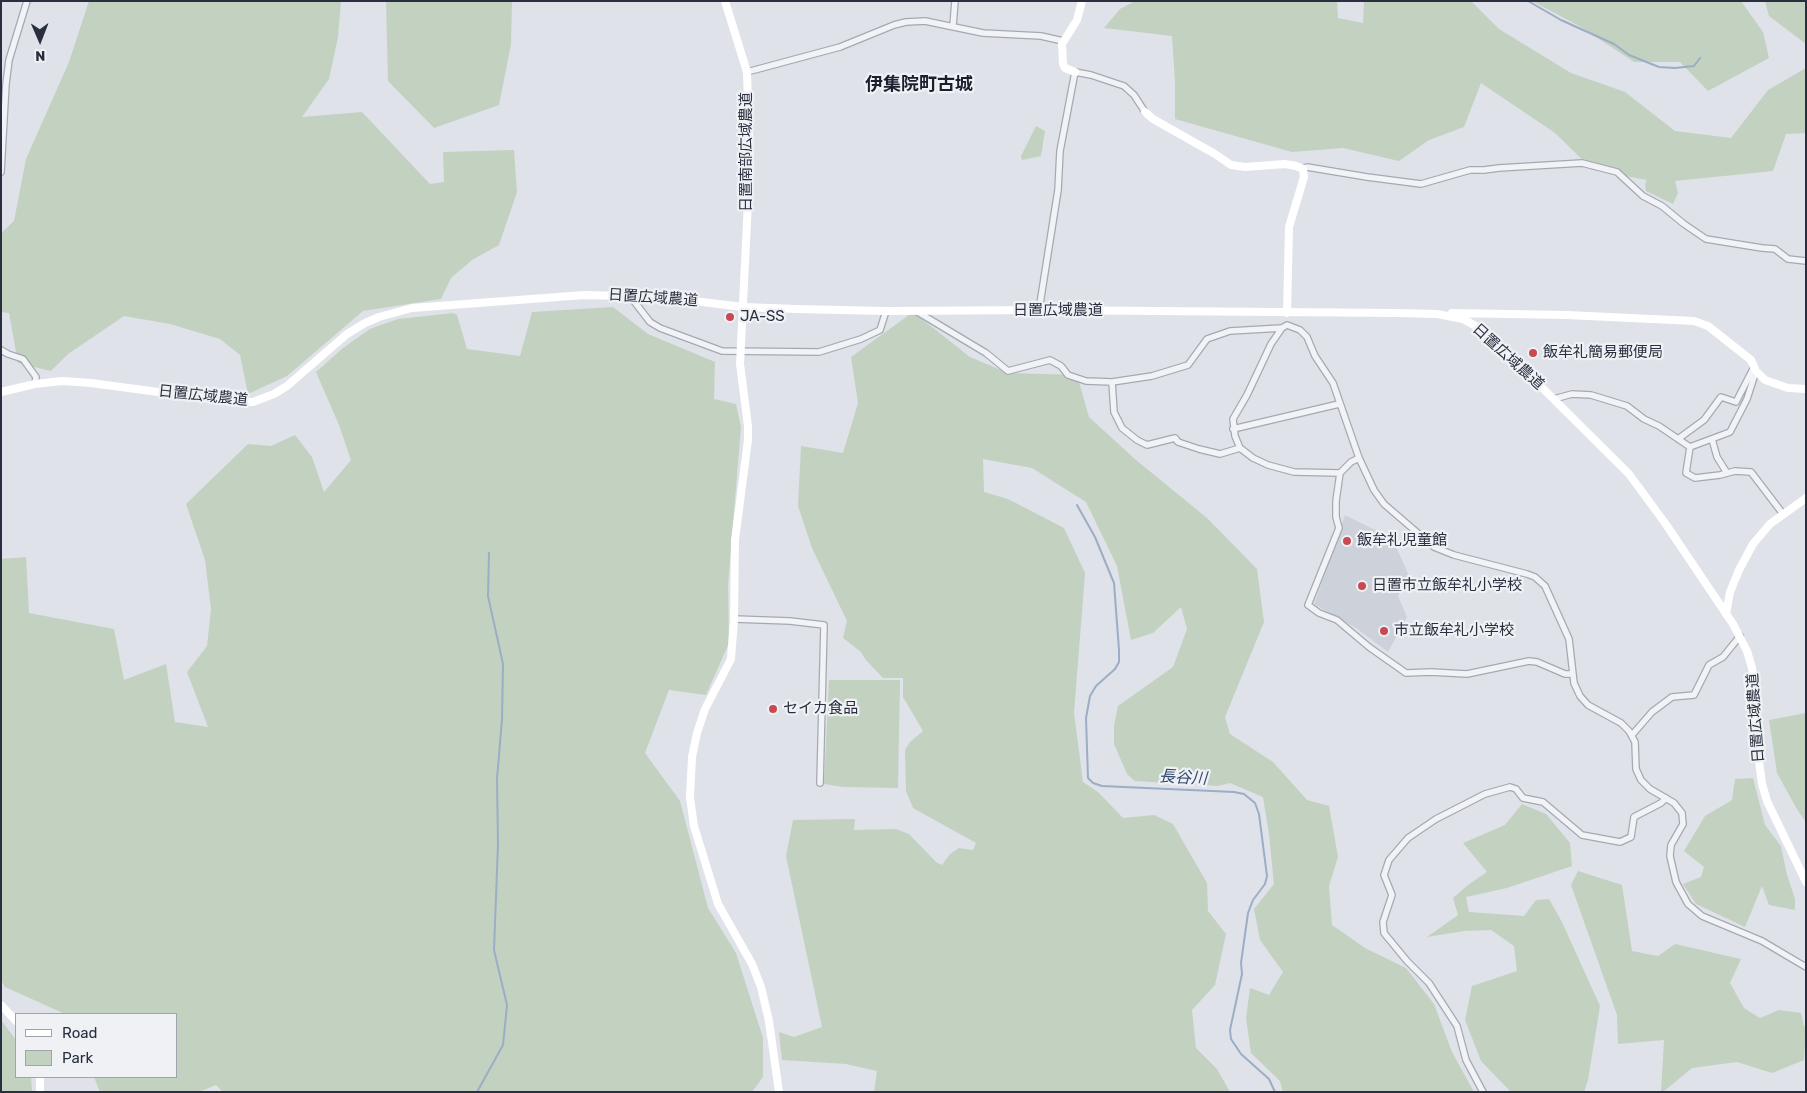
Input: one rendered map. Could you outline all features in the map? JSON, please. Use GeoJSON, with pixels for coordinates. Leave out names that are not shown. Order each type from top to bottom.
{"type":"FeatureCollection","features":[{"type":"Feature","properties":{"kind":"street"},"geometry":{"type":"LineString","coordinates":[[1,172],[4,75],[27,1]]}},
{"type":"Feature","properties":{"kind":"street","name":"日置南部広域農道"},"geometry":{"type":"LineString","coordinates":[[725,1],[747,72],[750,161],[740,364],[748,440],[735,540],[734,619],[731,659],[706,709],[694,745],[690,774],[691,806],[703,857],[718,904],[752,964],[761,987],[769,1021],[779,1092]]}},
{"type":"Feature","properties":{"kind":"street"},"geometry":{"type":"LineString","coordinates":[[953,26],[955,1]]}},
{"type":"Feature","properties":{"kind":"street"},"geometry":{"type":"LineString","coordinates":[[1082,1],[1077,20],[1063,41],[1061,60],[1065,68],[1124,86],[1134,95],[1145,112],[1153,120],[1215,154],[1231,165],[1245,167],[1285,164],[1303,169],[1307,167],[1367,178],[1422,184],[1470,170],[1582,163],[1617,172],[1643,196],[1662,206],[1706,239],[1775,249],[1788,259],[1806,261]]}},
{"type":"Feature","properties":{"kind":"street"},"geometry":{"type":"LineString","coordinates":[[747,72],[840,47],[906,22],[925,21],[983,33],[1041,36],[1063,41]]}},
{"type":"Feature","properties":{"kind":"street"},"geometry":{"type":"LineString","coordinates":[[1039,310],[1058,190],[1060,151],[1074,72]]}},
{"type":"Feature","properties":{"kind":"street"},"geometry":{"type":"LineString","coordinates":[[1303,169],[1304,176],[1289,227],[1287,313],[1284,326],[1271,344],[1251,386],[1232,419],[1233,429],[1240,448],[1253,458],[1268,465],[1294,472],[1340,473]]}},
{"type":"Feature","properties":{"kind":"street","name":"日置広域農道"},"geometry":{"type":"LineString","coordinates":[[1,392],[35,384],[62,382],[91,383],[233,402],[252,402],[274,394],[287,386],[353,330],[379,316],[396,311],[440,305],[598,294],[661,297],[743,306],[886,311],[1039,310],[1437,314],[1469,321],[1492,338],[1554,398],[1606,449],[1639,486],[1740,636],[1747,651],[1754,678],[1758,753],[1762,784],[1767,801],[1806,882]]}},
{"type":"Feature","properties":{"kind":"street"},"geometry":{"type":"LineString","coordinates":[[630,296],[650,322],[660,328],[715,350],[740,352],[819,352],[861,339],[880,330],[886,311]]}},
{"type":"Feature","properties":{"kind":"street"},"geometry":{"type":"LineString","coordinates":[[916,311],[986,353],[1008,371],[1050,360],[1061,366],[1068,375],[1086,381],[1112,382],[1152,376],[1188,365],[1207,339],[1230,332],[1284,326],[1300,330],[1308,337],[1315,356],[1333,383],[1359,458],[1374,490],[1384,504],[1426,541],[1442,551],[1527,574],[1541,582],[1551,596],[1569,639],[1572,653],[1572,674],[1577,690],[1584,701],[1621,723],[1632,735],[1638,775],[1645,785],[1674,803],[1682,813],[1683,824],[1671,845],[1670,856],[1676,882],[1688,904],[1702,916],[1762,942],[1806,966]]}},
{"type":"Feature","properties":{"kind":"street"},"geometry":{"type":"LineString","coordinates":[[1469,321],[1475,313]]}},
{"type":"Feature","properties":{"kind":"street"},"geometry":{"type":"LineString","coordinates":[[1437,314],[1568,315],[1694,321],[1708,326],[1751,360],[1755,369],[1765,380],[1788,388],[1806,389]]}},
{"type":"Feature","properties":{"kind":"street"},"geometry":{"type":"LineString","coordinates":[[1,350],[24,359],[36,377],[35,384]]}},
{"type":"Feature","properties":{"kind":"street"},"geometry":{"type":"LineString","coordinates":[[1690,447],[1730,432],[1747,399],[1755,369]]}},
{"type":"Feature","properties":{"kind":"street"},"geometry":{"type":"LineString","coordinates":[[1678,439],[1704,420],[1721,397],[1736,402],[1755,369]]}},
{"type":"Feature","properties":{"kind":"street"},"geometry":{"type":"LineString","coordinates":[[1112,382],[1114,412],[1122,428],[1137,440],[1147,445],[1175,438],[1178,442],[1220,454],[1240,448]]}},
{"type":"Feature","properties":{"kind":"street"},"geometry":{"type":"LineString","coordinates":[[1554,398],[1572,394],[1591,395],[1627,406],[1644,419],[1659,426],[1690,447]]}},
{"type":"Feature","properties":{"kind":"street"},"geometry":{"type":"LineString","coordinates":[[1233,429],[1339,404]]}},
{"type":"Feature","properties":{"kind":"street"},"geometry":{"type":"LineString","coordinates":[[1712,439],[1716,457],[1726,473]]}},
{"type":"Feature","properties":{"kind":"street"},"geometry":{"type":"LineString","coordinates":[[1690,447],[1686,473],[1694,478],[1735,470],[1751,472],[1783,514]]}},
{"type":"Feature","properties":{"kind":"street"},"geometry":{"type":"LineString","coordinates":[[1359,458],[1351,462],[1340,473],[1336,501],[1336,518],[1339,528],[1308,605],[1319,613],[1338,620],[1369,647],[1406,673],[1467,674],[1537,662],[1565,674],[1572,674]]}},
{"type":"Feature","properties":{"kind":"street"},"geometry":{"type":"LineString","coordinates":[[1726,614],[1730,592],[1745,558],[1761,534],[1783,514],[1806,498]]}},
{"type":"Feature","properties":{"kind":"street"},"geometry":{"type":"LineString","coordinates":[[734,619],[790,621],[824,625],[820,783]]}},
{"type":"Feature","properties":{"kind":"street"},"geometry":{"type":"LineString","coordinates":[[1632,735],[1652,712],[1672,696],[1694,695],[1709,665],[1723,657],[1740,636]]}},
{"type":"Feature","properties":{"kind":"street"},"geometry":{"type":"LineString","coordinates":[[1483,1092],[1466,1060],[1457,1026],[1429,983],[1407,961],[1384,933],[1383,922],[1392,895],[1384,876],[1389,860],[1408,838],[1436,819],[1485,794],[1510,787],[1516,789],[1523,798],[1542,802],[1582,835],[1620,842],[1631,837],[1634,817],[1666,798]]}},
{"type":"Feature","properties":{"kind":"street"},"geometry":{"type":"LineString","coordinates":[[1,1005],[15,1020]]}},
{"type":"Feature","properties":{"kind":"street"},"geometry":{"type":"LineString","coordinates":[[40,1078],[40,1092]]}},
{"type":"Feature","properties":{"kind":"shaded area","name":"日置市立飯牟礼小学校"},"geometry":{"type":"Polygon","coordinates":[[[1345,515],[1377,531],[1391,535],[1409,576],[1398,596],[1407,617],[1388,652],[1356,628],[1314,604],[1345,515]]]}},
{"type":"Feature","properties":{"kind":"green space"},"geometry":{"type":"Polygon","coordinates":[[[89,1],[341,1],[338,37],[329,79],[302,117],[362,112],[430,184],[444,182],[443,152],[514,150],[517,192],[499,245],[472,260],[451,278],[441,299],[363,311],[287,376],[248,394],[240,355],[220,339],[170,324],[124,316],[68,354],[51,371],[18,363],[9,313],[1,312],[1,233],[14,221],[26,159],[69,62],[89,1]]]}},
{"type":"Feature","properties":{"kind":"green space"},"geometry":{"type":"Polygon","coordinates":[[[386,1],[512,1],[511,44],[499,105],[434,128],[388,81],[386,1]]]}},
{"type":"Feature","properties":{"kind":"green space"},"geometry":{"type":"Polygon","coordinates":[[[1135,1],[1337,1],[1338,18],[1363,23],[1364,1],[1471,1],[1499,29],[1571,73],[1625,92],[1675,131],[1731,138],[1768,90],[1806,68],[1806,133],[1786,134],[1773,171],[1675,181],[1678,193],[1673,204],[1646,191],[1645,184],[1647,180],[1593,170],[1555,133],[1481,83],[1464,127],[1429,140],[1399,161],[1343,148],[1292,152],[1175,119],[1172,36],[1104,28],[1120,9],[1135,1]]]}},
{"type":"Feature","properties":{"kind":"green space"},"geometry":{"type":"Polygon","coordinates":[[[1532,1],[1741,1],[1763,32],[1769,58],[1708,91],[1680,62],[1634,62],[1581,27],[1532,1]]]}},
{"type":"Feature","properties":{"kind":"green space"},"geometry":{"type":"Polygon","coordinates":[[[1765,1],[1806,1],[1806,44],[1769,16],[1765,1]]]}},
{"type":"Feature","properties":{"kind":"green space"},"geometry":{"type":"Polygon","coordinates":[[[1036,126],[1045,131],[1041,156],[1022,160],[1021,156],[1036,126]]]}},
{"type":"Feature","properties":{"kind":"green space"},"geometry":{"type":"Polygon","coordinates":[[[613,307],[648,334],[715,362],[714,399],[736,404],[741,427],[728,585],[729,643],[706,695],[669,690],[645,753],[680,801],[708,908],[736,953],[763,1038],[763,1077],[752,1092],[223,1092],[216,1085],[199,1092],[100,1092],[94,1078],[178,1078],[178,1013],[63,1013],[5,987],[1,980],[1,559],[26,557],[29,613],[114,629],[124,680],[166,664],[175,722],[208,727],[187,672],[207,646],[211,609],[205,560],[186,504],[248,444],[271,446],[295,435],[312,457],[324,492],[351,460],[339,425],[316,372],[343,348],[370,329],[398,319],[453,313],[457,315],[467,349],[520,356],[532,312],[613,307]]]}},
{"type":"Feature","properties":{"kind":"green space"},"geometry":{"type":"Polygon","coordinates":[[[913,312],[970,357],[1008,373],[1077,375],[1089,417],[1136,460],[1207,518],[1257,569],[1264,622],[1225,717],[1230,734],[1273,762],[1307,800],[1329,806],[1338,857],[1329,886],[1332,925],[1365,948],[1406,968],[1434,1004],[1452,1052],[1474,1092],[1283,1092],[1280,1081],[1251,1053],[1246,1018],[1250,988],[1269,995],[1283,972],[1260,940],[1254,909],[1274,884],[1263,797],[1230,783],[1218,786],[1135,781],[1127,774],[1114,744],[1114,726],[1118,706],[1173,667],[1187,629],[1181,607],[1153,633],[1131,640],[1117,566],[1086,502],[1032,468],[983,459],[984,492],[1008,499],[1064,528],[1085,573],[1074,713],[1083,782],[1098,792],[1123,818],[1154,815],[1173,824],[1207,883],[1208,911],[1226,934],[1215,985],[1192,1010],[1196,1048],[1217,1069],[1230,1092],[874,1092],[877,1071],[846,1064],[782,1060],[779,1032],[794,1037],[822,1027],[786,856],[793,820],[855,819],[854,830],[896,829],[909,834],[936,862],[942,865],[950,854],[959,848],[973,850],[976,843],[913,808],[906,791],[905,750],[910,742],[923,731],[903,697],[903,678],[883,678],[861,652],[843,638],[847,621],[812,548],[798,506],[801,446],[843,453],[858,403],[851,357],[913,312]]]}},
{"type":"Feature","properties":{"kind":"green space"},"geometry":{"type":"Polygon","coordinates":[[[829,680],[900,680],[898,788],[843,787],[824,784],[829,680]]]}},
{"type":"Feature","properties":{"kind":"green space"},"geometry":{"type":"Polygon","coordinates":[[[1806,713],[1806,822],[1777,773],[1769,720],[1806,713]]]}},
{"type":"Feature","properties":{"kind":"green space"},"geometry":{"type":"Polygon","coordinates":[[[1753,778],[1765,825],[1781,846],[1787,875],[1795,899],[1795,910],[1769,905],[1762,886],[1745,927],[1696,904],[1683,884],[1701,877],[1704,867],[1684,851],[1705,816],[1732,800],[1735,779],[1753,778]]]}},
{"type":"Feature","properties":{"kind":"green space"},"geometry":{"type":"Polygon","coordinates":[[[1522,804],[1546,814],[1570,843],[1572,866],[1507,888],[1466,897],[1469,912],[1524,916],[1536,900],[1549,899],[1562,922],[1600,1006],[1588,1080],[1584,1092],[1511,1092],[1481,1061],[1465,1020],[1472,986],[1517,971],[1514,946],[1491,930],[1464,931],[1427,937],[1458,915],[1453,898],[1487,872],[1463,843],[1505,825],[1522,804]]]}},
{"type":"Feature","properties":{"kind":"green space"},"geometry":{"type":"Polygon","coordinates":[[[1578,871],[1622,885],[1632,951],[1658,956],[1675,944],[1741,959],[1730,983],[1744,1008],[1760,1018],[1779,1010],[1801,1013],[1804,1026],[1806,1026],[1804,1060],[1772,1073],[1737,1062],[1692,1068],[1661,1092],[1664,1040],[1618,1044],[1617,1015],[1571,885],[1578,871]]]}},
{"type":"Feature","properties":{"kind":"green space"},"geometry":{"type":"Polygon","coordinates":[[[1,1020],[15,1039],[15,1078],[31,1078],[32,1092],[1,1092],[1,1020]]]}},
{"type":"Feature","properties":{"kind":"waterway"},"geometry":{"type":"LineString","coordinates":[[1528,1],[1561,20],[1614,44],[1629,55],[1659,67],[1694,66],[1700,58]]}},
{"type":"Feature","properties":{"kind":"waterway","name":"長谷川"},"geometry":{"type":"LineString","coordinates":[[1077,505],[1095,537],[1114,583],[1119,650],[1119,662],[1115,669],[1096,686],[1090,696],[1086,718],[1088,778],[1093,783],[1102,786],[1234,792],[1244,794],[1255,803],[1259,814],[1267,876],[1265,884],[1253,900],[1248,913],[1241,963],[1242,974],[1230,1030],[1231,1039],[1241,1054],[1269,1079],[1275,1092]]}},
{"type":"Feature","properties":{"kind":"waterway"},"geometry":{"type":"LineString","coordinates":[[477,1092],[503,1045],[507,1005],[494,950],[498,844],[497,779],[502,719],[503,664],[488,596],[489,553]]}},
{"type":"Feature","properties":{"kind":"place","name":"JA-SS"},"geometry":{"type":"Point","coordinates":[730,317]}},
{"type":"Feature","properties":{"kind":"place","name":"飯牟礼簡易郵便局"},"geometry":{"type":"Point","coordinates":[1533,353]}},
{"type":"Feature","properties":{"kind":"place","name":"飯牟礼児童館"},"geometry":{"type":"Point","coordinates":[1347,541]}},
{"type":"Feature","properties":{"kind":"place","name":"日置市立飯牟礼小学校"},"geometry":{"type":"Point","coordinates":[1362,586]}},
{"type":"Feature","properties":{"kind":"place","name":"市立飯牟礼小学校"},"geometry":{"type":"Point","coordinates":[1384,631]}},
{"type":"Feature","properties":{"kind":"place","name":"セイカ食品"},"geometry":{"type":"Point","coordinates":[773,709]}},
{"type":"Feature","properties":{"kind":"district","name":"伊集院町古城"},"geometry":{"type":"Point","coordinates":[919,85]}}]}
